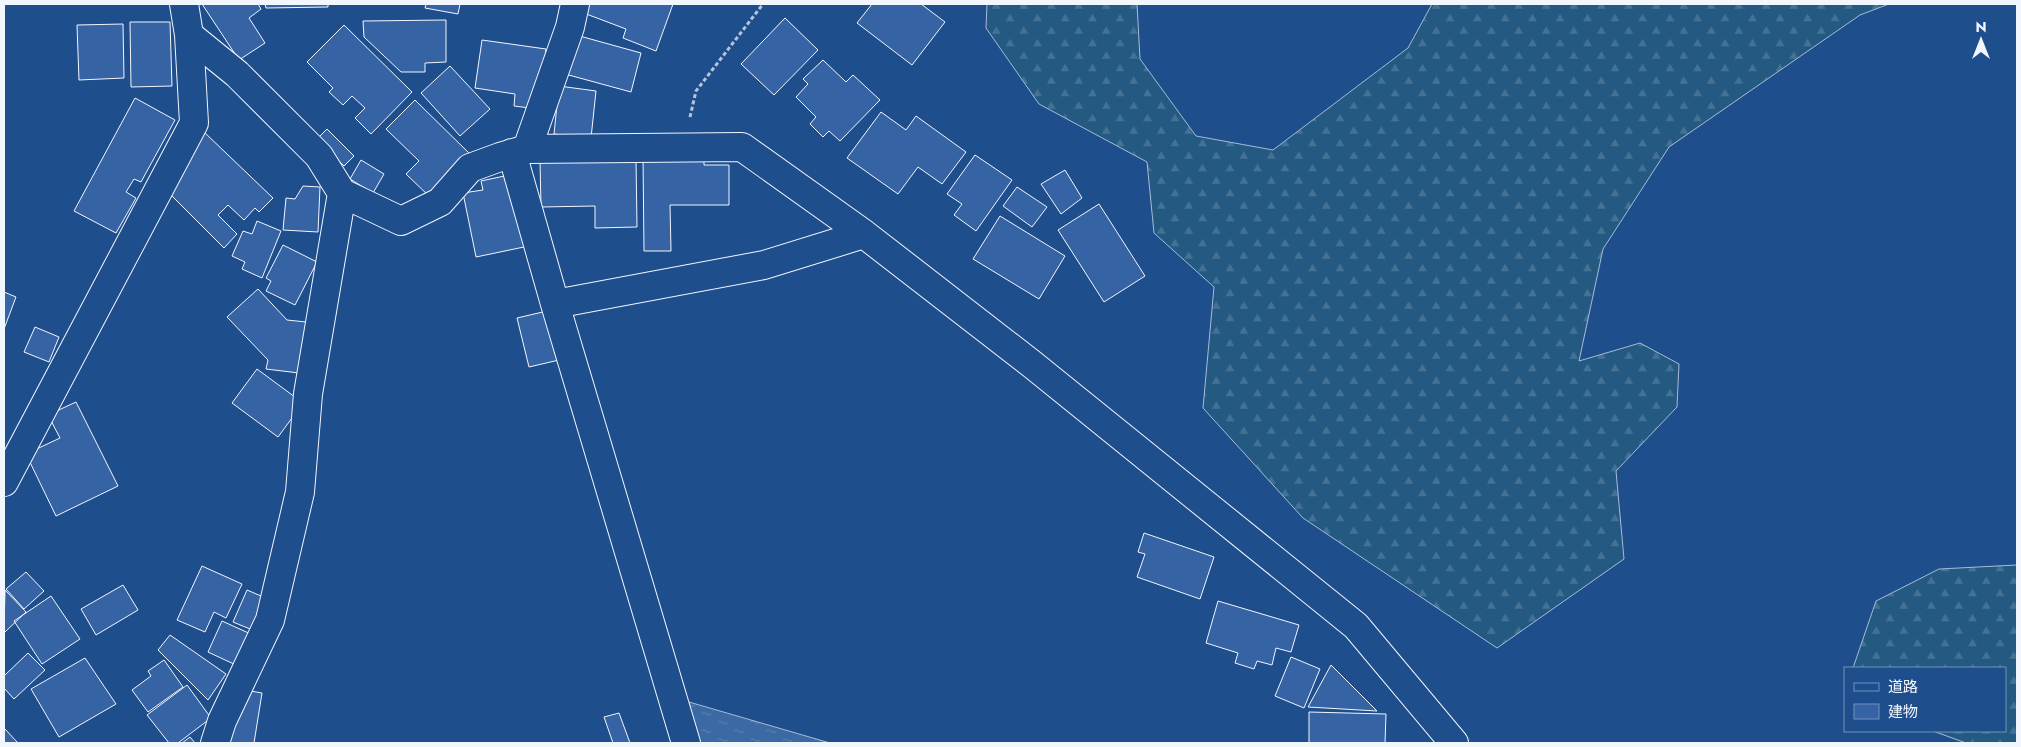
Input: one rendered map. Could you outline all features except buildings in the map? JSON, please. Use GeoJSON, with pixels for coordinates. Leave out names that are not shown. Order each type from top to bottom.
{"type":"FeatureCollection","features":[{"type":"Feature","properties":{"kind":"street"},"geometry":{"type":"LineString","coordinates":[[4,482],[194,123],[189,35],[184,4]]}},
{"type":"Feature","properties":{"kind":"street"},"geometry":{"type":"LineString","coordinates":[[576,4],[570,26],[520,151],[555,304],[686,743]]}},
{"type":"Feature","properties":{"kind":"street"},"geometry":{"type":"LineString","coordinates":[[189,35],[237,74],[319,156],[342,193],[401,221],[440,202],[470,168],[520,151],[742,147],[864,234],[1033,365],[1356,626],[1454,743]]}},
{"type":"Feature","properties":{"kind":"street"},"geometry":{"type":"LineString","coordinates":[[215,743],[222,721],[270,620],[277,592],[300,492],[308,394],[342,193]]}},
{"type":"Feature","properties":{"kind":"street"},"geometry":{"type":"LineString","coordinates":[[555,304],[764,265],[864,234]]}},
{"type":"Feature","properties":{"kind":"path"},"geometry":{"type":"LineString","coordinates":[[682,148],[696,91],[763,4]]}},
{"type":"Feature","properties":{"kind":"green space"},"geometry":{"type":"Polygon","coordinates":[[[987,4],[1137,4],[1140,59],[1196,136],[1273,150],[1408,48],[1432,4],[1889,4],[1860,15],[1669,147],[1603,249],[1579,361],[1640,343],[1679,364],[1677,407],[1616,471],[1624,559],[1497,648],[1303,518],[1203,408],[1214,287],[1154,233],[1147,162],[1039,104],[986,28],[987,4]]]}},
{"type":"Feature","properties":{"kind":"green space"},"geometry":{"type":"Polygon","coordinates":[[[2017,565],[2017,743],[1966,743],[1936,732],[2006,732],[2006,667],[1853,667],[1876,601],[1939,569],[2017,565]]]}},
{"type":"Feature","properties":{"kind":"water"},"geometry":{"type":"Polygon","coordinates":[[[689,702],[830,743],[697,743],[690,729],[689,702]]]}}]}
